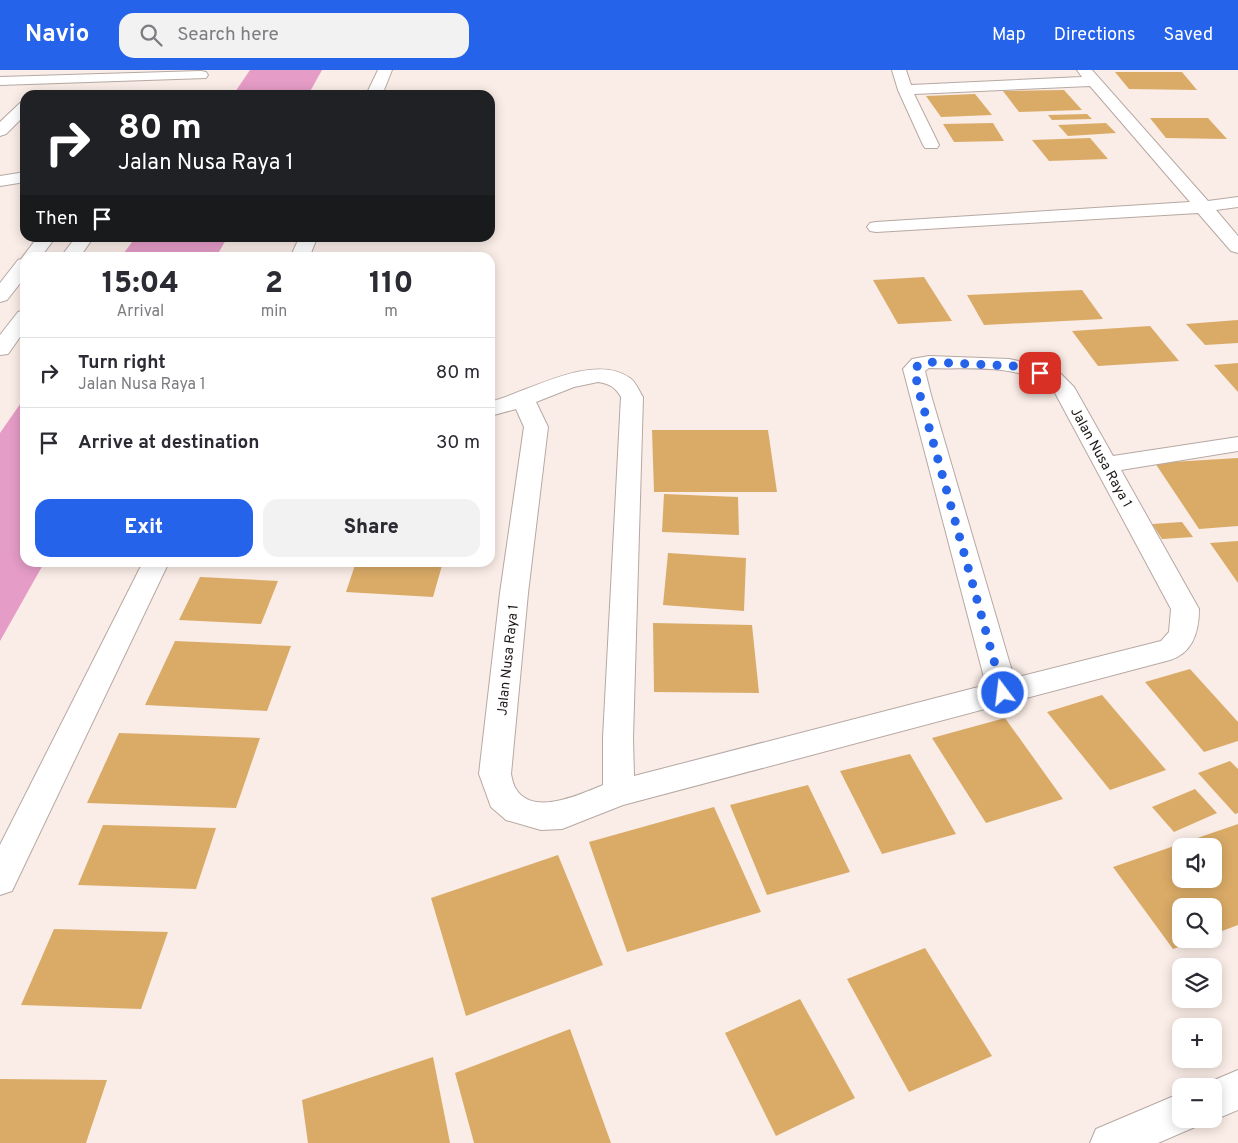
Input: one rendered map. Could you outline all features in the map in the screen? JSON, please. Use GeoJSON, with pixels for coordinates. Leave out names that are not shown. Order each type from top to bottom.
{"type":"FeatureCollection","features":[{"type":"Feature","properties":{"kind":"street"},"geometry":{"type":"LineString","coordinates":[[376,90],[385,70]]}},
{"type":"Feature","properties":{"kind":"street"},"geometry":{"type":"LineString","coordinates":[[899,70],[905,90],[931,145]]}},
{"type":"Feature","properties":{"kind":"street"},"geometry":{"type":"LineString","coordinates":[[164,89],[178,73]]}},
{"type":"Feature","properties":{"kind":"street"},"geometry":{"type":"LineString","coordinates":[[0,81],[56,75],[203,73]]}},
{"type":"Feature","properties":{"kind":"street"},"geometry":{"type":"LineString","coordinates":[[192,88],[203,73]]}},
{"type":"Feature","properties":{"kind":"street"},"geometry":{"type":"LineString","coordinates":[[41,90],[56,75]]}},
{"type":"Feature","properties":{"kind":"street"},"geometry":{"type":"LineString","coordinates":[[94,90],[107,75]]}},
{"type":"Feature","properties":{"kind":"street"},"geometry":{"type":"LineString","coordinates":[[905,90],[1088,75],[1238,247]]}},
{"type":"Feature","properties":{"kind":"street"},"geometry":{"type":"LineString","coordinates":[[0,132],[20,111]]}},
{"type":"Feature","properties":{"kind":"street"},"geometry":{"type":"LineString","coordinates":[[0,181],[20,177]]}},
{"type":"Feature","properties":{"kind":"street"},"geometry":{"type":"LineString","coordinates":[[876,228],[1203,207],[1238,202]]}},
{"type":"Feature","properties":{"kind":"street"},"geometry":{"type":"LineString","coordinates":[[35,252],[43,242]]}},
{"type":"Feature","properties":{"kind":"street"},"geometry":{"type":"LineString","coordinates":[[0,296],[20,270]]}},
{"type":"Feature","properties":{"kind":"street"},"geometry":{"type":"LineString","coordinates":[[0,349],[20,323]]}},
{"type":"Feature","properties":{"kind":"street","name":"Jalan Nusa Raya 1"},"geometry":{"type":"LineString","coordinates":[[523,399],[536,427],[514,593],[495,774],[502,797],[516,810],[540,816],[562,815],[619,793],[1003,693],[1170,649],[1181,639],[1185,626],[1186,609],[1063,387],[1051,377],[1029,368],[929,362],[920,364],[914,369],[922,405],[1003,693]]}},
{"type":"Feature","properties":{"kind":"street"},"geometry":{"type":"LineString","coordinates":[[495,407],[523,399],[569,380],[596,376],[622,382],[629,389],[632,397],[618,738],[619,793]]}},
{"type":"Feature","properties":{"kind":"street"},"geometry":{"type":"LineString","coordinates":[[1106,465],[1238,444]]}},
{"type":"Feature","properties":{"kind":"street"},"geometry":{"type":"LineString","coordinates":[[0,880],[154,567]]}},
{"type":"Feature","properties":{"kind":"street"},"geometry":{"type":"LineString","coordinates":[[1222,1097],[1238,1090]]}},
{"type":"Feature","properties":{"kind":"street"},"geometry":{"type":"LineString","coordinates":[[1110,1143],[1172,1118]]}},
{"type":"Feature","properties":{"kind":"shaded area"},"geometry":{"type":"Polygon","coordinates":[[[250,70],[322,70],[311,90],[236,90],[250,70]]]}},
{"type":"Feature","properties":{"kind":"shaded area"},"geometry":{"type":"Polygon","coordinates":[[[132,242],[225,242],[219,252],[125,252],[132,242]]]}},
{"type":"Feature","properties":{"kind":"shaded area"},"geometry":{"type":"Polygon","coordinates":[[[20,404],[20,567],[42,567],[0,641],[0,433],[20,404]]]}},
{"type":"Feature","properties":{"kind":"building"},"geometry":{"type":"Polygon","coordinates":[[[1115,72],[1182,72],[1197,90],[1129,89],[1115,72]]]}},
{"type":"Feature","properties":{"kind":"building"},"geometry":{"type":"Polygon","coordinates":[[[1064,90],[1082,110],[1019,112],[1003,91],[1064,90]]]}},
{"type":"Feature","properties":{"kind":"building"},"geometry":{"type":"Polygon","coordinates":[[[975,94],[992,115],[941,117],[926,96],[975,94]]]}},
{"type":"Feature","properties":{"kind":"building"},"geometry":{"type":"Polygon","coordinates":[[[1087,114],[1092,119],[1052,120],[1048,115],[1087,114]]]}},
{"type":"Feature","properties":{"kind":"building"},"geometry":{"type":"Polygon","coordinates":[[[1150,118],[1208,118],[1227,139],[1166,138],[1150,118]]]}},
{"type":"Feature","properties":{"kind":"building"},"geometry":{"type":"Polygon","coordinates":[[[993,123],[1004,141],[954,142],[943,124],[993,123]]]}},
{"type":"Feature","properties":{"kind":"building"},"geometry":{"type":"Polygon","coordinates":[[[1106,123],[1116,133],[1068,136],[1058,125],[1106,123]]]}},
{"type":"Feature","properties":{"kind":"building"},"geometry":{"type":"Polygon","coordinates":[[[1090,138],[1108,159],[1049,161],[1032,140],[1090,138]]]}},
{"type":"Feature","properties":{"kind":"building"},"geometry":{"type":"Polygon","coordinates":[[[924,277],[952,321],[898,324],[873,280],[924,277]]]}},
{"type":"Feature","properties":{"kind":"building"},"geometry":{"type":"Polygon","coordinates":[[[1082,290],[1103,319],[984,325],[967,295],[1082,290]]]}},
{"type":"Feature","properties":{"kind":"building"},"geometry":{"type":"Polygon","coordinates":[[[1238,320],[1238,343],[1205,345],[1186,324],[1238,320]]]}},
{"type":"Feature","properties":{"kind":"building"},"geometry":{"type":"Polygon","coordinates":[[[1150,326],[1179,361],[1098,366],[1072,331],[1150,326]]]}},
{"type":"Feature","properties":{"kind":"building"},"geometry":{"type":"Polygon","coordinates":[[[1238,363],[1238,392],[1214,365],[1238,363]]]}},
{"type":"Feature","properties":{"kind":"building"},"geometry":{"type":"Polygon","coordinates":[[[652,430],[768,430],[777,492],[654,492],[652,430]]]}},
{"type":"Feature","properties":{"kind":"building"},"geometry":{"type":"Polygon","coordinates":[[[1238,458],[1238,526],[1199,529],[1155,463],[1238,458]]]}},
{"type":"Feature","properties":{"kind":"building"},"geometry":{"type":"Polygon","coordinates":[[[664,494],[738,497],[739,535],[662,532],[664,494]]]}},
{"type":"Feature","properties":{"kind":"building"},"geometry":{"type":"Polygon","coordinates":[[[1182,522],[1193,537],[1162,539],[1152,524],[1182,522]]]}},
{"type":"Feature","properties":{"kind":"building"},"geometry":{"type":"Polygon","coordinates":[[[1238,541],[1238,583],[1210,543],[1238,541]]]}},
{"type":"Feature","properties":{"kind":"building"},"geometry":{"type":"Polygon","coordinates":[[[668,553],[746,558],[744,611],[663,605],[668,553]]]}},
{"type":"Feature","properties":{"kind":"building"},"geometry":{"type":"Polygon","coordinates":[[[354,567],[442,567],[433,597],[346,592],[354,567]]]}},
{"type":"Feature","properties":{"kind":"building"},"geometry":{"type":"Polygon","coordinates":[[[200,577],[278,581],[261,624],[179,620],[200,577]]]}},
{"type":"Feature","properties":{"kind":"building"},"geometry":{"type":"Polygon","coordinates":[[[653,623],[752,625],[759,693],[654,692],[653,623]]]}},
{"type":"Feature","properties":{"kind":"building"},"geometry":{"type":"Polygon","coordinates":[[[175,641],[291,646],[267,711],[145,705],[175,641]]]}},
{"type":"Feature","properties":{"kind":"building"},"geometry":{"type":"Polygon","coordinates":[[[1190,669],[1238,722],[1238,741],[1204,752],[1145,682],[1190,669]]]}},
{"type":"Feature","properties":{"kind":"building"},"geometry":{"type":"Polygon","coordinates":[[[1102,695],[1166,770],[1110,790],[1047,712],[1102,695]]]}},
{"type":"Feature","properties":{"kind":"building"},"geometry":{"type":"Polygon","coordinates":[[[1005,718],[1063,799],[986,823],[932,738],[1005,718]]]}},
{"type":"Feature","properties":{"kind":"building"},"geometry":{"type":"Polygon","coordinates":[[[119,733],[260,738],[236,808],[87,803],[119,733]]]}},
{"type":"Feature","properties":{"kind":"building"},"geometry":{"type":"Polygon","coordinates":[[[910,754],[956,834],[882,854],[840,771],[910,754]]]}},
{"type":"Feature","properties":{"kind":"building"},"geometry":{"type":"Polygon","coordinates":[[[1230,761],[1238,769],[1238,813],[1235,814],[1198,773],[1230,761]]]}},
{"type":"Feature","properties":{"kind":"building"},"geometry":{"type":"Polygon","coordinates":[[[808,785],[850,872],[767,895],[730,805],[808,785]]]}},
{"type":"Feature","properties":{"kind":"building"},"geometry":{"type":"Polygon","coordinates":[[[1195,789],[1217,813],[1174,832],[1152,807],[1195,789]]]}},
{"type":"Feature","properties":{"kind":"building"},"geometry":{"type":"Polygon","coordinates":[[[714,807],[761,912],[627,952],[589,842],[714,807]]]}},
{"type":"Feature","properties":{"kind":"building"},"geometry":{"type":"Polygon","coordinates":[[[1238,824],[1238,925],[1222,931],[1222,898],[1172,898],[1172,948],[1113,867],[1172,847],[1172,888],[1222,888],[1222,838],[1197,838],[1238,824]]]}},
{"type":"Feature","properties":{"kind":"building"},"geometry":{"type":"Polygon","coordinates":[[[103,825],[216,828],[196,889],[78,885],[103,825]]]}},
{"type":"Feature","properties":{"kind":"building"},"geometry":{"type":"Polygon","coordinates":[[[558,855],[603,965],[466,1016],[431,898],[558,855]]]}},
{"type":"Feature","properties":{"kind":"building"},"geometry":{"type":"Polygon","coordinates":[[[54,929],[168,932],[141,1009],[21,1005],[54,929]]]}},
{"type":"Feature","properties":{"kind":"building"},"geometry":{"type":"Polygon","coordinates":[[[925,948],[992,1056],[909,1092],[847,979],[925,948]]]}},
{"type":"Feature","properties":{"kind":"building"},"geometry":{"type":"Polygon","coordinates":[[[800,999],[855,1098],[776,1136],[725,1033],[800,999]]]}},
{"type":"Feature","properties":{"kind":"building"},"geometry":{"type":"Polygon","coordinates":[[[570,1029],[611,1143],[474,1143],[455,1073],[570,1029]]]}},
{"type":"Feature","properties":{"kind":"building"},"geometry":{"type":"Polygon","coordinates":[[[433,1057],[450,1143],[308,1143],[302,1100],[433,1057]]]}},
{"type":"Feature","properties":{"kind":"building"},"geometry":{"type":"Polygon","coordinates":[[[0,1079],[107,1080],[86,1143],[0,1143],[0,1079]]]}},
{"type":"Feature","properties":{"kind":"route"},"geometry":{"type":"LineString","coordinates":[[1003,693],[914,369],[920,364],[929,362],[1014,366],[1029,368],[1040,373]]}}]}
